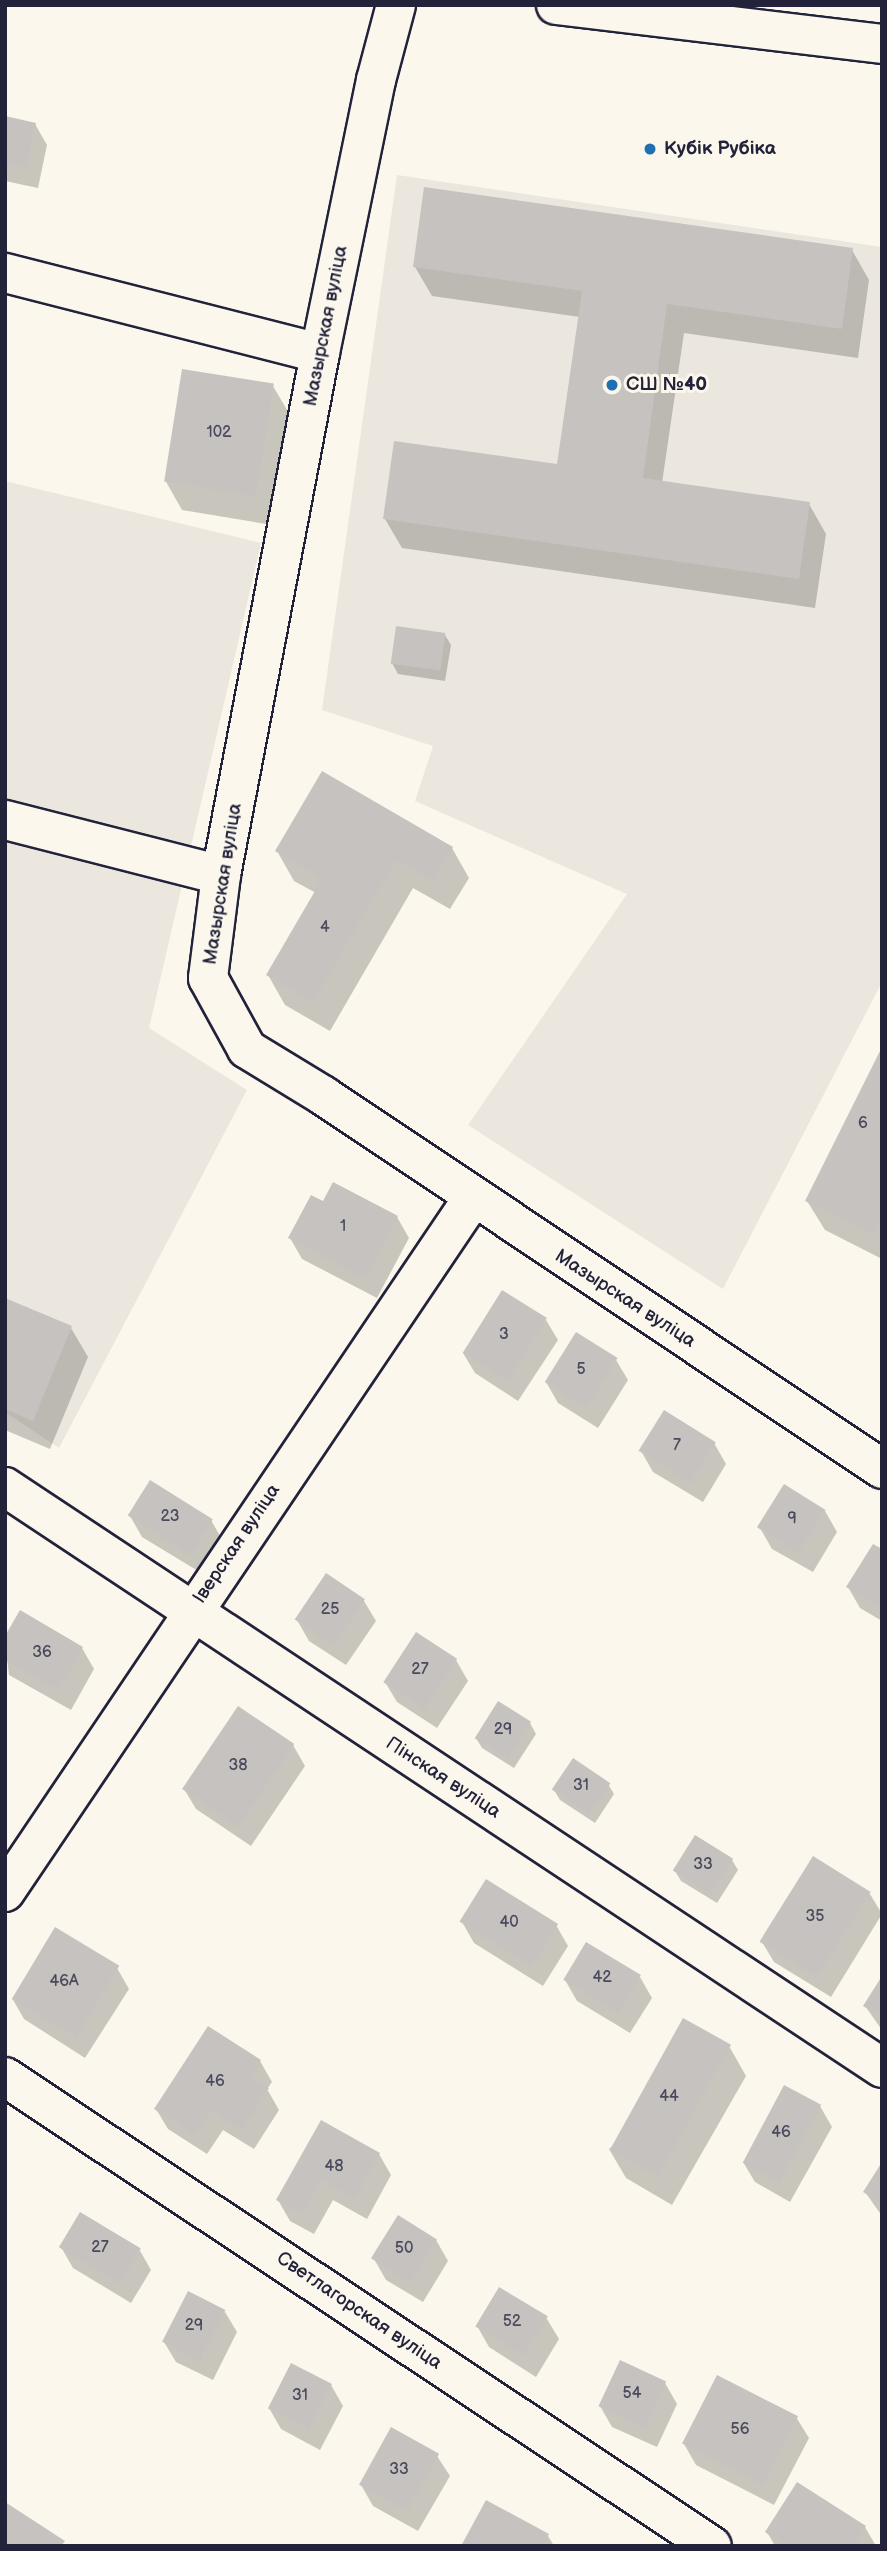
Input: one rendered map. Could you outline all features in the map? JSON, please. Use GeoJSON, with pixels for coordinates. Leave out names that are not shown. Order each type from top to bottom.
{"type":"FeatureCollection","features":[{"type":"Feature","properties":{"kind":"street","name":"Мазырская вуліца"},"geometry":{"type":"LineString","coordinates":[[397,5],[376,79],[320,353],[222,875],[208,978],[247,1049],[324,1096],[472,1199],[882,1469]]}},
{"type":"Feature","properties":{"kind":"street"},"geometry":{"type":"LineString","coordinates":[[556,5],[882,44]]}},
{"type":"Feature","properties":{"kind":"street"},"geometry":{"type":"LineString","coordinates":[[5,273],[320,353]]}},
{"type":"Feature","properties":{"kind":"street"},"geometry":{"type":"LineString","coordinates":[[5,820],[222,875]]}},
{"type":"Feature","properties":{"kind":"street","name":"Іверская вуліца"},"geometry":{"type":"LineString","coordinates":[[5,1892],[191,1612],[472,1199]]}},
{"type":"Feature","properties":{"kind":"street","name":"Пінская вуліца"},"geometry":{"type":"LineString","coordinates":[[5,1488],[882,2068]]}},
{"type":"Feature","properties":{"kind":"street","name":"Светлагорская вуліца"},"geometry":{"type":"LineString","coordinates":[[5,2077],[712,2546]]}},
{"type":"Feature","properties":{"kind":"shaded area"},"geometry":{"type":"Polygon","coordinates":[[[397,175],[882,247],[882,982],[723,1289],[468,1125],[627,894],[415,801],[433,746],[322,710],[397,175]]]}},
{"type":"Feature","properties":{"kind":"shaded area"},"geometry":{"type":"Polygon","coordinates":[[[5,481],[261,543],[149,1028],[247,1090],[59,1448],[5,1412],[5,481]]]}},
{"type":"Feature","properties":{"kind":"building"},"geometry":{"type":"Polygon","coordinates":[[[5,116],[36,123],[26,168],[5,163],[5,116]]]}},
{"type":"Feature","properties":{"kind":"building","name":"СШ №40"},"geometry":{"type":"Polygon","coordinates":[[[424,187],[853,248],[842,329],[667,304],[643,478],[810,502],[799,579],[383,519],[394,441],[557,464],[582,291],[413,267],[424,187]]]}},
{"type":"Feature","properties":{"kind":"building"},"geometry":{"type":"Polygon","coordinates":[[[182,369],[274,384],[256,496],[164,482],[182,369]]]}},
{"type":"Feature","properties":{"kind":"building"},"geometry":{"type":"Polygon","coordinates":[[[396,626],[446,633],[440,671],[391,664],[396,626]]]}},
{"type":"Feature","properties":{"kind":"building"},"geometry":{"type":"Polygon","coordinates":[[[322,771],[453,847],[433,881],[396,860],[313,1002],[266,975],[322,879],[275,851],[322,771]]]}},
{"type":"Feature","properties":{"kind":"building"},"geometry":{"type":"Polygon","coordinates":[[[882,1047],[882,1216],[873,1234],[805,1201],[882,1047]]]}},
{"type":"Feature","properties":{"kind":"building"},"geometry":{"type":"Polygon","coordinates":[[[333,1182],[398,1216],[365,1279],[288,1238],[311,1195],[323,1201],[333,1182]]]}},
{"type":"Feature","properties":{"kind":"building"},"geometry":{"type":"Polygon","coordinates":[[[502,1290],[547,1318],[508,1381],[463,1353],[502,1290]]]}},
{"type":"Feature","properties":{"kind":"building"},"geometry":{"type":"Polygon","coordinates":[[[5,1298],[72,1326],[33,1421],[5,1409],[5,1298]]]}},
{"type":"Feature","properties":{"kind":"building"},"geometry":{"type":"Polygon","coordinates":[[[576,1332],[618,1358],[586,1408],[545,1382],[576,1332]]]}},
{"type":"Feature","properties":{"kind":"building"},"geometry":{"type":"Polygon","coordinates":[[[664,1410],[716,1442],[690,1483],[639,1451],[664,1410]]]}},
{"type":"Feature","properties":{"kind":"building"},"geometry":{"type":"Polygon","coordinates":[[[150,1480],[213,1519],[190,1555],[128,1516],[150,1480]]]}},
{"type":"Feature","properties":{"kind":"building"},"geometry":{"type":"Polygon","coordinates":[[[784,1484],[826,1510],[799,1553],[757,1527],[784,1484]]]}},
{"type":"Feature","properties":{"kind":"building"},"geometry":{"type":"Polygon","coordinates":[[[873,1544],[882,1549],[882,1609],[846,1587],[873,1544]]]}},
{"type":"Feature","properties":{"kind":"building"},"geometry":{"type":"Polygon","coordinates":[[[326,1573],[365,1599],[334,1646],[295,1619],[326,1573]]]}},
{"type":"Feature","properties":{"kind":"building"},"geometry":{"type":"Polygon","coordinates":[[[20,1610],[83,1647],[58,1690],[5,1660],[5,1636],[20,1610]]]}},
{"type":"Feature","properties":{"kind":"building"},"geometry":{"type":"Polygon","coordinates":[[[416,1632],[457,1659],[424,1709],[383,1682],[416,1632]]]}},
{"type":"Feature","properties":{"kind":"building"},"geometry":{"type":"Polygon","coordinates":[[[498,1701],[531,1722],[508,1759],[475,1738],[498,1701]]]}},
{"type":"Feature","properties":{"kind":"building"},"geometry":{"type":"Polygon","coordinates":[[[238,1706],[294,1744],[238,1827],[182,1789],[238,1706]]]}},
{"type":"Feature","properties":{"kind":"building"},"geometry":{"type":"Polygon","coordinates":[[[573,1758],[610,1783],[589,1815],[552,1790],[573,1758]]]}},
{"type":"Feature","properties":{"kind":"building"},"geometry":{"type":"Polygon","coordinates":[[[695,1835],[733,1859],[711,1894],[673,1871],[695,1835]]]}},
{"type":"Feature","properties":{"kind":"building"},"geometry":{"type":"Polygon","coordinates":[[[813,1856],[871,1892],[817,1978],[759,1942],[813,1856]]]}},
{"type":"Feature","properties":{"kind":"building"},"geometry":{"type":"Polygon","coordinates":[[[486,1879],[558,1924],[532,1966],[460,1921],[486,1879]]]}},
{"type":"Feature","properties":{"kind":"building"},"geometry":{"type":"Polygon","coordinates":[[[55,1927],[119,1966],[76,2038],[12,1999],[55,1927]]]}},
{"type":"Feature","properties":{"kind":"building"},"geometry":{"type":"Polygon","coordinates":[[[586,1942],[641,1975],[618,2013],[563,1980],[586,1942]]]}},
{"type":"Feature","properties":{"kind":"building"},"geometry":{"type":"Polygon","coordinates":[[[882,1976],[882,2017],[863,2006],[882,1976]]]}},
{"type":"Feature","properties":{"kind":"building"},"geometry":{"type":"Polygon","coordinates":[[[683,2018],[731,2045],[658,2177],[610,2150],[683,2018]]]}},
{"type":"Feature","properties":{"kind":"building"},"geometry":{"type":"Polygon","coordinates":[[[208,2026],[261,2060],[251,2077],[269,2088],[242,2130],[211,2110],[195,2135],[154,2109],[208,2026]]]}},
{"type":"Feature","properties":{"kind":"building"},"geometry":{"type":"Polygon","coordinates":[[[784,2085],[821,2105],[780,2182],[743,2163],[784,2085]]]}},
{"type":"Feature","properties":{"kind":"building"},"geometry":{"type":"Polygon","coordinates":[[[321,2120],[380,2153],[355,2199],[321,2180],[302,2215],[276,2200],[321,2120]]]}},
{"type":"Feature","properties":{"kind":"building"},"geometry":{"type":"Polygon","coordinates":[[[882,2162],[882,2204],[863,2192],[882,2162]]]}},
{"type":"Feature","properties":{"kind":"building"},"geometry":{"type":"Polygon","coordinates":[[[80,2212],[141,2249],[120,2284],[59,2247],[80,2212]]]}},
{"type":"Feature","properties":{"kind":"building"},"geometry":{"type":"Polygon","coordinates":[[[398,2215],[437,2239],[410,2283],[371,2258],[398,2215]]]}},
{"type":"Feature","properties":{"kind":"building"},"geometry":{"type":"Polygon","coordinates":[[[499,2287],[548,2316],[524,2356],[475,2326],[499,2287]]]}},
{"type":"Feature","properties":{"kind":"building"},"geometry":{"type":"Polygon","coordinates":[[[188,2291],[225,2310],[200,2361],[162,2342],[188,2291]]]}},
{"type":"Feature","properties":{"kind":"building"},"geometry":{"type":"Polygon","coordinates":[[[620,2360],[666,2382],[645,2428],[598,2406],[620,2360]]]}},
{"type":"Feature","properties":{"kind":"building"},"geometry":{"type":"Polygon","coordinates":[[[291,2363],[332,2384],[309,2429],[268,2408],[291,2363]]]}},
{"type":"Feature","properties":{"kind":"building"},"geometry":{"type":"Polygon","coordinates":[[[717,2375],[798,2416],[763,2485],[682,2444],[717,2375]]]}},
{"type":"Feature","properties":{"kind":"building"},"geometry":{"type":"Polygon","coordinates":[[[391,2427],[439,2454],[407,2511],[359,2485],[391,2427]]]}},
{"type":"Feature","properties":{"kind":"building"},"geometry":{"type":"Polygon","coordinates":[[[797,2482],[866,2526],[854,2546],[786,2546],[765,2532],[797,2482]]]}},
{"type":"Feature","properties":{"kind":"building"},"geometry":{"type":"Polygon","coordinates":[[[486,2500],[549,2534],[543,2546],[461,2546],[486,2500]]]}},
{"type":"Feature","properties":{"kind":"building"},"geometry":{"type":"Polygon","coordinates":[[[5,2502],[65,2541],[61,2546],[5,2546],[5,2502]]]}},
{"type":"Feature","properties":{"kind":"place","name":"Кубік Рубіка"},"geometry":{"type":"Point","coordinates":[650,149]}},
{"type":"Feature","properties":{"kind":"place","name":"СШ №40"},"geometry":{"type":"Point","coordinates":[612,385]}}]}
